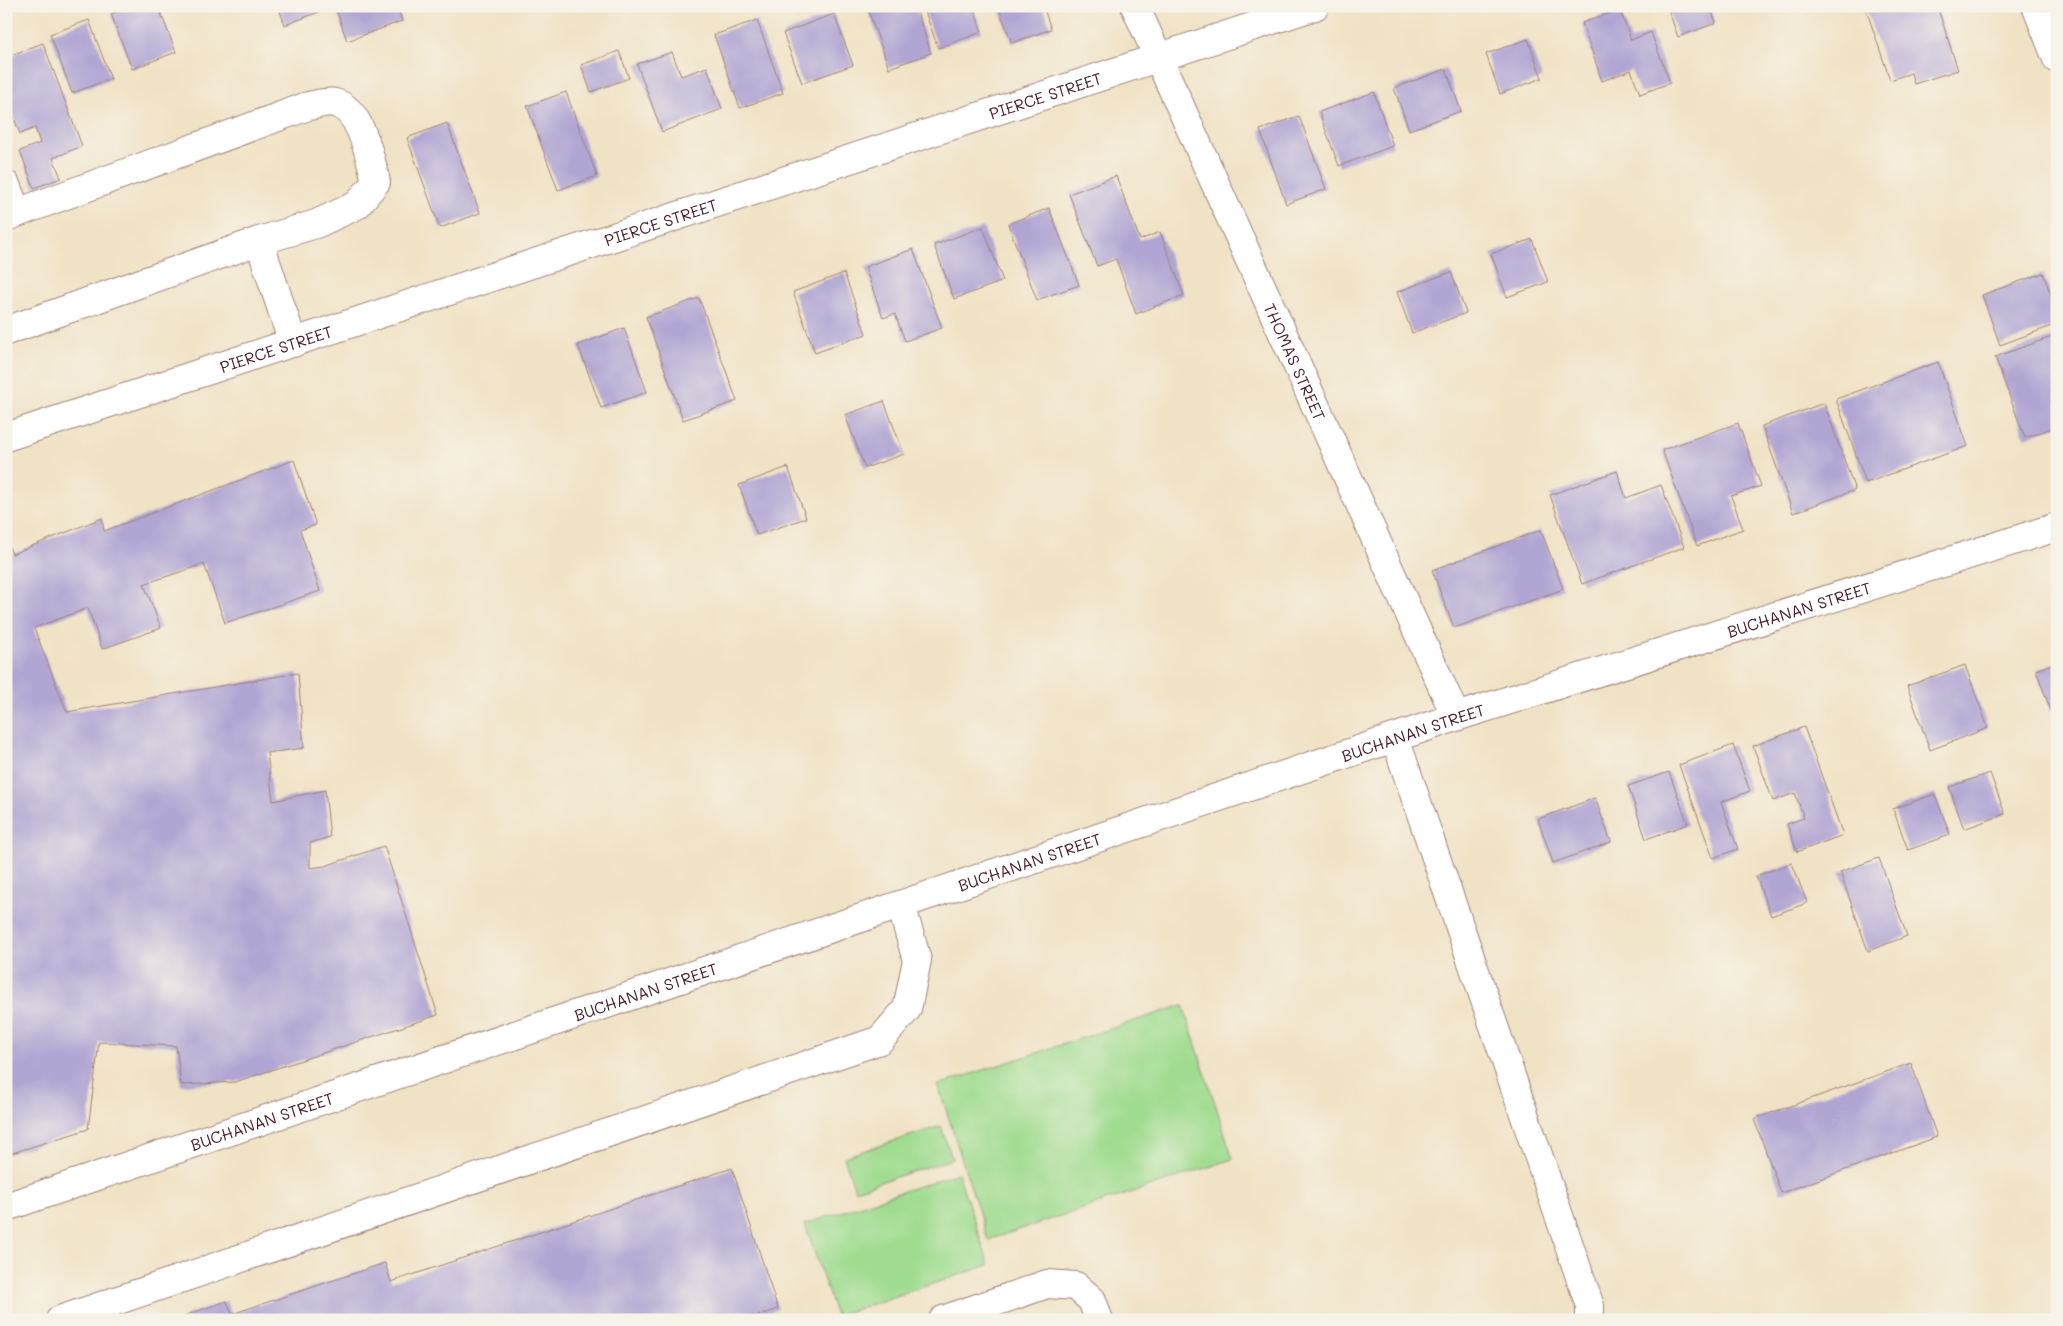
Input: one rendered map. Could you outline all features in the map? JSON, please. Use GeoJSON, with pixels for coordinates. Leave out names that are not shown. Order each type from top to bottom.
{"type":"FeatureCollection","features":[{"type":"Feature","properties":{"kind":"street","name":"THOMAS STREET"},"geometry":{"type":"LineString","coordinates":[[1135,6],[1456,717]]}},
{"type":"Feature","properties":{"kind":"street","name":"PIERCE STREET"},"geometry":{"type":"LineString","coordinates":[[6,437],[1315,6]]}},
{"type":"Feature","properties":{"kind":"street"},"geometry":{"type":"LineString","coordinates":[[2036,6],[2057,59]]}},
{"type":"Feature","properties":{"kind":"street"},"geometry":{"type":"LineString","coordinates":[[6,185],[12,215],[308,106],[334,103],[352,114],[368,147],[376,182],[357,205],[316,224],[260,241],[6,331]]}},
{"type":"Feature","properties":{"kind":"street"},"geometry":{"type":"LineString","coordinates":[[260,241],[293,342]]}},
{"type":"Feature","properties":{"kind":"street","name":"BUCHANAN STREET"},"geometry":{"type":"LineString","coordinates":[[6,1207],[1456,717],[2057,527]]}},
{"type":"Feature","properties":{"kind":"street"},"geometry":{"type":"LineString","coordinates":[[1395,738],[1590,1306],[1590,1320]]}},
{"type":"Feature","properties":{"kind":"street"},"geometry":{"type":"LineString","coordinates":[[60,1320],[880,1040],[907,1009],[918,960],[901,904]]}},
{"type":"Feature","properties":{"kind":"street"},"geometry":{"type":"LineString","coordinates":[[943,1320],[1047,1284],[1076,1286],[1092,1300],[1099,1320]]}},
{"type":"Feature","properties":{"kind":"green space"},"geometry":{"type":"Polygon","coordinates":[[[1183,1005],[1233,1159],[988,1240],[938,1085],[1183,1005]]]}},
{"type":"Feature","properties":{"kind":"green space"},"geometry":{"type":"Polygon","coordinates":[[[941,1126],[952,1159],[855,1190],[844,1157],[941,1126]]]}},
{"type":"Feature","properties":{"kind":"green space"},"geometry":{"type":"Polygon","coordinates":[[[958,1173],[989,1265],[836,1316],[805,1224],[958,1173]]]}},
{"type":"Feature","properties":{"kind":"building"},"geometry":{"type":"Polygon","coordinates":[[[131,6],[158,6],[176,52],[132,69],[111,14],[131,6]]]}},
{"type":"Feature","properties":{"kind":"building"},"geometry":{"type":"Polygon","coordinates":[[[278,6],[322,6],[324,10],[285,25],[278,6]]]}},
{"type":"Feature","properties":{"kind":"building"},"geometry":{"type":"Polygon","coordinates":[[[335,6],[397,6],[402,21],[347,41],[335,6]]]}},
{"type":"Feature","properties":{"kind":"building"},"geometry":{"type":"Polygon","coordinates":[[[878,6],[915,6],[931,53],[889,68],[868,10],[878,6]]]}},
{"type":"Feature","properties":{"kind":"building"},"geometry":{"type":"Polygon","coordinates":[[[923,6],[973,6],[982,32],[938,48],[923,6]]]}},
{"type":"Feature","properties":{"kind":"building"},"geometry":{"type":"Polygon","coordinates":[[[998,6],[1043,6],[1051,29],[1012,43],[998,6]]]}},
{"type":"Feature","properties":{"kind":"building"},"geometry":{"type":"Polygon","coordinates":[[[1667,6],[1710,6],[1716,23],[1678,37],[1667,6]]]}},
{"type":"Feature","properties":{"kind":"building"},"geometry":{"type":"Polygon","coordinates":[[[1865,6],[1937,6],[1958,70],[1914,84],[1911,73],[1890,80],[1865,6]]]}},
{"type":"Feature","properties":{"kind":"building"},"geometry":{"type":"Polygon","coordinates":[[[1620,10],[1631,40],[1651,32],[1670,83],[1640,94],[1631,70],[1602,81],[1582,23],[1620,10]]]}},
{"type":"Feature","properties":{"kind":"building"},"geometry":{"type":"Polygon","coordinates":[[[834,14],[853,65],[802,83],[783,33],[834,14]]]}},
{"type":"Feature","properties":{"kind":"building"},"geometry":{"type":"Polygon","coordinates":[[[89,20],[111,79],[72,93],[50,34],[89,20]]]}},
{"type":"Feature","properties":{"kind":"building"},"geometry":{"type":"Polygon","coordinates":[[[757,20],[783,93],[740,108],[714,35],[757,20]]]}},
{"type":"Feature","properties":{"kind":"building"},"geometry":{"type":"Polygon","coordinates":[[[1528,39],[1542,78],[1500,94],[1486,54],[1528,39]]]}},
{"type":"Feature","properties":{"kind":"building"},"geometry":{"type":"Polygon","coordinates":[[[43,43],[82,146],[53,158],[61,178],[34,188],[20,151],[40,143],[35,128],[20,134],[6,97],[6,57],[43,43]]]}},
{"type":"Feature","properties":{"kind":"building"},"geometry":{"type":"Polygon","coordinates":[[[619,51],[629,78],[591,92],[581,65],[619,51]]]}},
{"type":"Feature","properties":{"kind":"building"},"geometry":{"type":"Polygon","coordinates":[[[672,52],[681,76],[707,67],[722,109],[662,132],[637,64],[672,52]]]}},
{"type":"Feature","properties":{"kind":"building"},"geometry":{"type":"Polygon","coordinates":[[[1446,69],[1461,111],[1409,130],[1394,88],[1446,69]]]}},
{"type":"Feature","properties":{"kind":"building"},"geometry":{"type":"Polygon","coordinates":[[[566,92],[597,176],[558,190],[527,106],[566,92]]]}},
{"type":"Feature","properties":{"kind":"building"},"geometry":{"type":"Polygon","coordinates":[[[1374,92],[1393,146],[1339,166],[1319,112],[1374,92]]]}},
{"type":"Feature","properties":{"kind":"building"},"geometry":{"type":"Polygon","coordinates":[[[1299,116],[1326,189],[1286,204],[1260,130],[1299,116]]]}},
{"type":"Feature","properties":{"kind":"building"},"geometry":{"type":"Polygon","coordinates":[[[447,123],[480,213],[440,228],[407,138],[447,123]]]}},
{"type":"Feature","properties":{"kind":"building"},"geometry":{"type":"Polygon","coordinates":[[[1116,176],[1140,240],[1160,232],[1184,295],[1136,314],[1116,259],[1097,266],[1069,194],[1116,176]]]}},
{"type":"Feature","properties":{"kind":"building"},"geometry":{"type":"Polygon","coordinates":[[[1049,208],[1079,285],[1037,300],[1008,224],[1049,208]]]}},
{"type":"Feature","properties":{"kind":"building"},"geometry":{"type":"Polygon","coordinates":[[[983,227],[1003,281],[954,299],[934,245],[983,227]]]}},
{"type":"Feature","properties":{"kind":"building"},"geometry":{"type":"Polygon","coordinates":[[[1532,239],[1548,282],[1507,297],[1491,254],[1532,239]]]}},
{"type":"Feature","properties":{"kind":"building"},"geometry":{"type":"Polygon","coordinates":[[[913,249],[942,328],[905,341],[895,314],[883,318],[865,267],[913,249]]]}},
{"type":"Feature","properties":{"kind":"building"},"geometry":{"type":"Polygon","coordinates":[[[1451,272],[1466,313],[1412,333],[1397,292],[1451,272]]]}},
{"type":"Feature","properties":{"kind":"building"},"geometry":{"type":"Polygon","coordinates":[[[844,273],[866,334],[815,353],[793,292],[844,273]]]}},
{"type":"Feature","properties":{"kind":"building"},"geometry":{"type":"Polygon","coordinates":[[[2043,273],[2057,311],[2057,324],[2000,345],[1982,295],[2043,273]]]}},
{"type":"Feature","properties":{"kind":"building"},"geometry":{"type":"Polygon","coordinates":[[[699,298],[737,401],[683,420],[646,317],[699,298]]]}},
{"type":"Feature","properties":{"kind":"building"},"geometry":{"type":"Polygon","coordinates":[[[624,328],[647,392],[601,408],[578,345],[624,328]]]}},
{"type":"Feature","properties":{"kind":"building"},"geometry":{"type":"Polygon","coordinates":[[[2057,335],[2057,426],[2025,438],[1995,357],[2057,335]]]}},
{"type":"Feature","properties":{"kind":"building"},"geometry":{"type":"Polygon","coordinates":[[[1938,362],[1968,446],[1866,483],[1836,399],[1938,362]]]}},
{"type":"Feature","properties":{"kind":"building"},"geometry":{"type":"Polygon","coordinates":[[[884,401],[904,454],[865,468],[845,415],[884,401]]]}},
{"type":"Feature","properties":{"kind":"building"},"geometry":{"type":"Polygon","coordinates":[[[1824,403],[1855,490],[1793,513],[1762,426],[1824,403]]]}},
{"type":"Feature","properties":{"kind":"building"},"geometry":{"type":"Polygon","coordinates":[[[1738,423],[1761,486],[1731,496],[1743,529],[1697,546],[1662,450],[1738,423]]]}},
{"type":"Feature","properties":{"kind":"building"},"geometry":{"type":"Polygon","coordinates":[[[294,460],[316,525],[300,530],[320,591],[225,623],[204,564],[144,584],[161,628],[102,649],[88,608],[34,628],[67,712],[298,673],[304,748],[267,753],[273,801],[325,790],[330,837],[310,843],[310,868],[325,866],[384,846],[438,1015],[235,1082],[181,1085],[176,1046],[99,1042],[88,1129],[6,1155],[6,545],[8,544],[12,554],[102,518],[104,531],[294,460]]]}},
{"type":"Feature","properties":{"kind":"building"},"geometry":{"type":"Polygon","coordinates":[[[788,467],[806,518],[757,535],[739,485],[788,467]]]}},
{"type":"Feature","properties":{"kind":"building"},"geometry":{"type":"Polygon","coordinates":[[[1617,471],[1626,498],[1661,485],[1684,547],[1582,584],[1550,495],[1617,471]]]}},
{"type":"Feature","properties":{"kind":"building"},"geometry":{"type":"Polygon","coordinates":[[[1541,530],[1563,589],[1454,628],[1432,570],[1541,530]]]}},
{"type":"Feature","properties":{"kind":"building"},"geometry":{"type":"Polygon","coordinates":[[[2057,662],[2057,709],[2051,711],[2036,670],[2057,662]]]}},
{"type":"Feature","properties":{"kind":"building"},"geometry":{"type":"Polygon","coordinates":[[[1965,665],[1988,728],[1930,750],[1907,686],[1965,665]]]}},
{"type":"Feature","properties":{"kind":"building"},"geometry":{"type":"Polygon","coordinates":[[[1804,727],[1843,835],[1797,852],[1787,824],[1804,818],[1795,793],[1773,801],[1753,746],[1804,727]]]}},
{"type":"Feature","properties":{"kind":"building"},"geometry":{"type":"Polygon","coordinates":[[[1733,745],[1750,791],[1721,802],[1738,849],[1713,858],[1679,765],[1733,745]]]}},
{"type":"Feature","properties":{"kind":"building"},"geometry":{"type":"Polygon","coordinates":[[[1669,772],[1688,824],[1646,839],[1628,786],[1669,772]]]}},
{"type":"Feature","properties":{"kind":"building"},"geometry":{"type":"Polygon","coordinates":[[[1990,773],[2005,814],[1964,829],[1949,787],[1990,773]]]}},
{"type":"Feature","properties":{"kind":"building"},"geometry":{"type":"Polygon","coordinates":[[[1935,794],[1950,835],[1908,850],[1893,809],[1935,794]]]}},
{"type":"Feature","properties":{"kind":"building"},"geometry":{"type":"Polygon","coordinates":[[[1595,798],[1611,842],[1553,863],[1538,819],[1595,798]]]}},
{"type":"Feature","properties":{"kind":"building"},"geometry":{"type":"Polygon","coordinates":[[[1879,858],[1907,936],[1868,951],[1840,872],[1879,858]]]}},
{"type":"Feature","properties":{"kind":"building"},"geometry":{"type":"Polygon","coordinates":[[[1792,863],[1807,903],[1771,916],[1756,876],[1792,863]]]}},
{"type":"Feature","properties":{"kind":"building"},"geometry":{"type":"Polygon","coordinates":[[[1911,1063],[1937,1137],[1781,1193],[1754,1119],[1911,1063]]]}},
{"type":"Feature","properties":{"kind":"building"},"geometry":{"type":"Polygon","coordinates":[[[732,1168],[778,1309],[745,1320],[187,1320],[186,1315],[227,1301],[232,1314],[385,1263],[391,1282],[732,1168]]]}}]}
